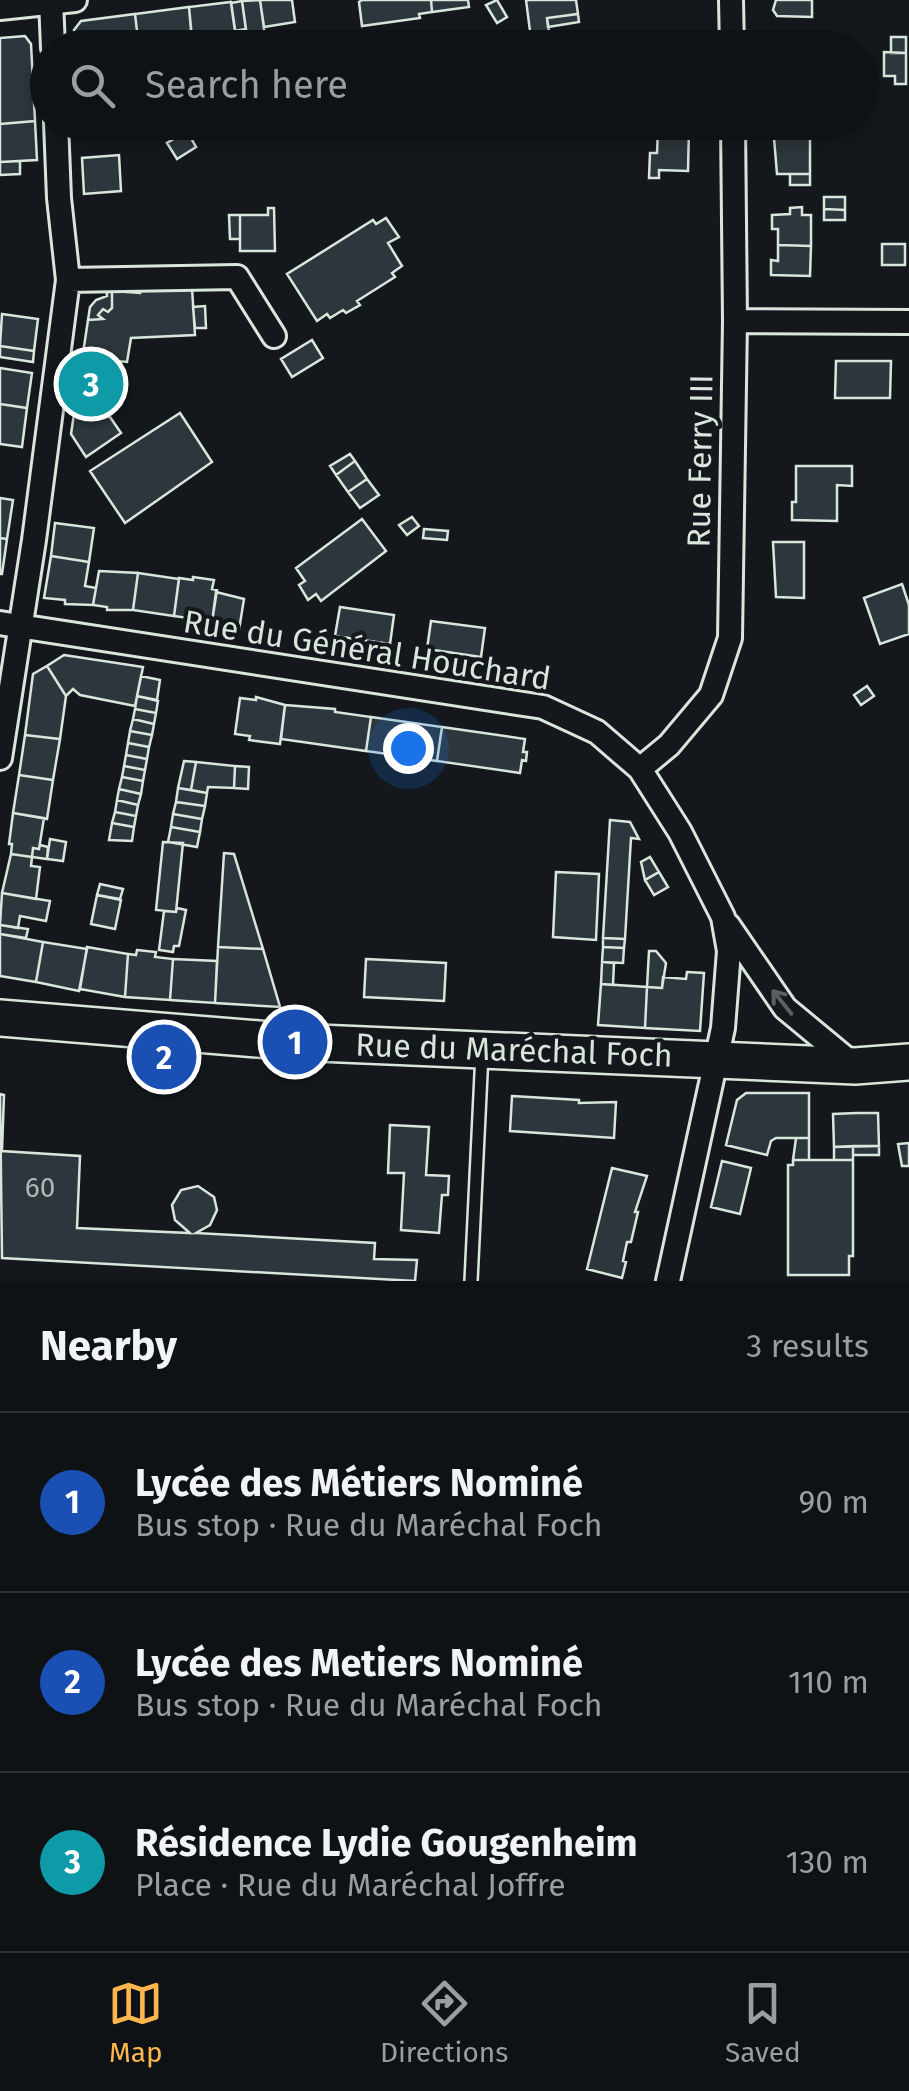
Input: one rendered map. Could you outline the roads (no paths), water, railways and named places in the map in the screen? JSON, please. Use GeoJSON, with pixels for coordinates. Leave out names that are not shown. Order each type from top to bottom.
{"type":"FeatureCollection","features":[{"type":"Feature","properties":{"kind":"main road","name":"Rue du Maréchal Foch"},"geometry":{"type":"LineString","coordinates":[[0,1018],[296,1042],[855,1066],[909,1062]]}},
{"type":"Feature","properties":{"kind":"street"},"geometry":{"type":"LineString","coordinates":[[731,0],[732,30]]}},
{"type":"Feature","properties":{"kind":"street"},"geometry":{"type":"LineString","coordinates":[[0,8],[59,1],[55,30]]}},
{"type":"Feature","properties":{"kind":"street"},"geometry":{"type":"LineString","coordinates":[[0,758],[9,625],[34,540],[68,280],[57,140]]}},
{"type":"Feature","properties":{"kind":"street","name":"Rue Ferry III"},"geometry":{"type":"LineString","coordinates":[[640,769],[670,745],[710,694],[730,638],[733,140]]}},
{"type":"Feature","properties":{"kind":"street"},"geometry":{"type":"LineString","coordinates":[[68,280],[238,276],[274,336]]}},
{"type":"Feature","properties":{"kind":"street"},"geometry":{"type":"LineString","coordinates":[[735,320],[909,322]]}},
{"type":"Feature","properties":{"kind":"street","name":"Rue du Général Houchard"},"geometry":{"type":"LineString","coordinates":[[9,625],[542,707],[598,732],[640,769],[680,832],[723,917],[785,1008],[855,1066]]}},
{"type":"Feature","properties":{"kind":"street","name":"Rue du Général Houchard"},"geometry":{"type":"LineString","coordinates":[[668,1281],[729,980],[723,917]]}},
{"type":"Feature","properties":{"kind":"lane"},"geometry":{"type":"LineString","coordinates":[[471,1281],[482,1049]]}},
{"type":"Feature","properties":{"kind":"place","name":"Résidence Lydie Gougenheim"},"geometry":{"type":"Point","coordinates":[91,384]}},
{"type":"Feature","properties":{"kind":"place","name":"Lycée des Métiers Nominé"},"geometry":{"type":"Point","coordinates":[295,1042]}},
{"type":"Feature","properties":{"kind":"place","name":"Lycée des Metiers Nominé"},"geometry":{"type":"Point","coordinates":[164,1057]}}]}
